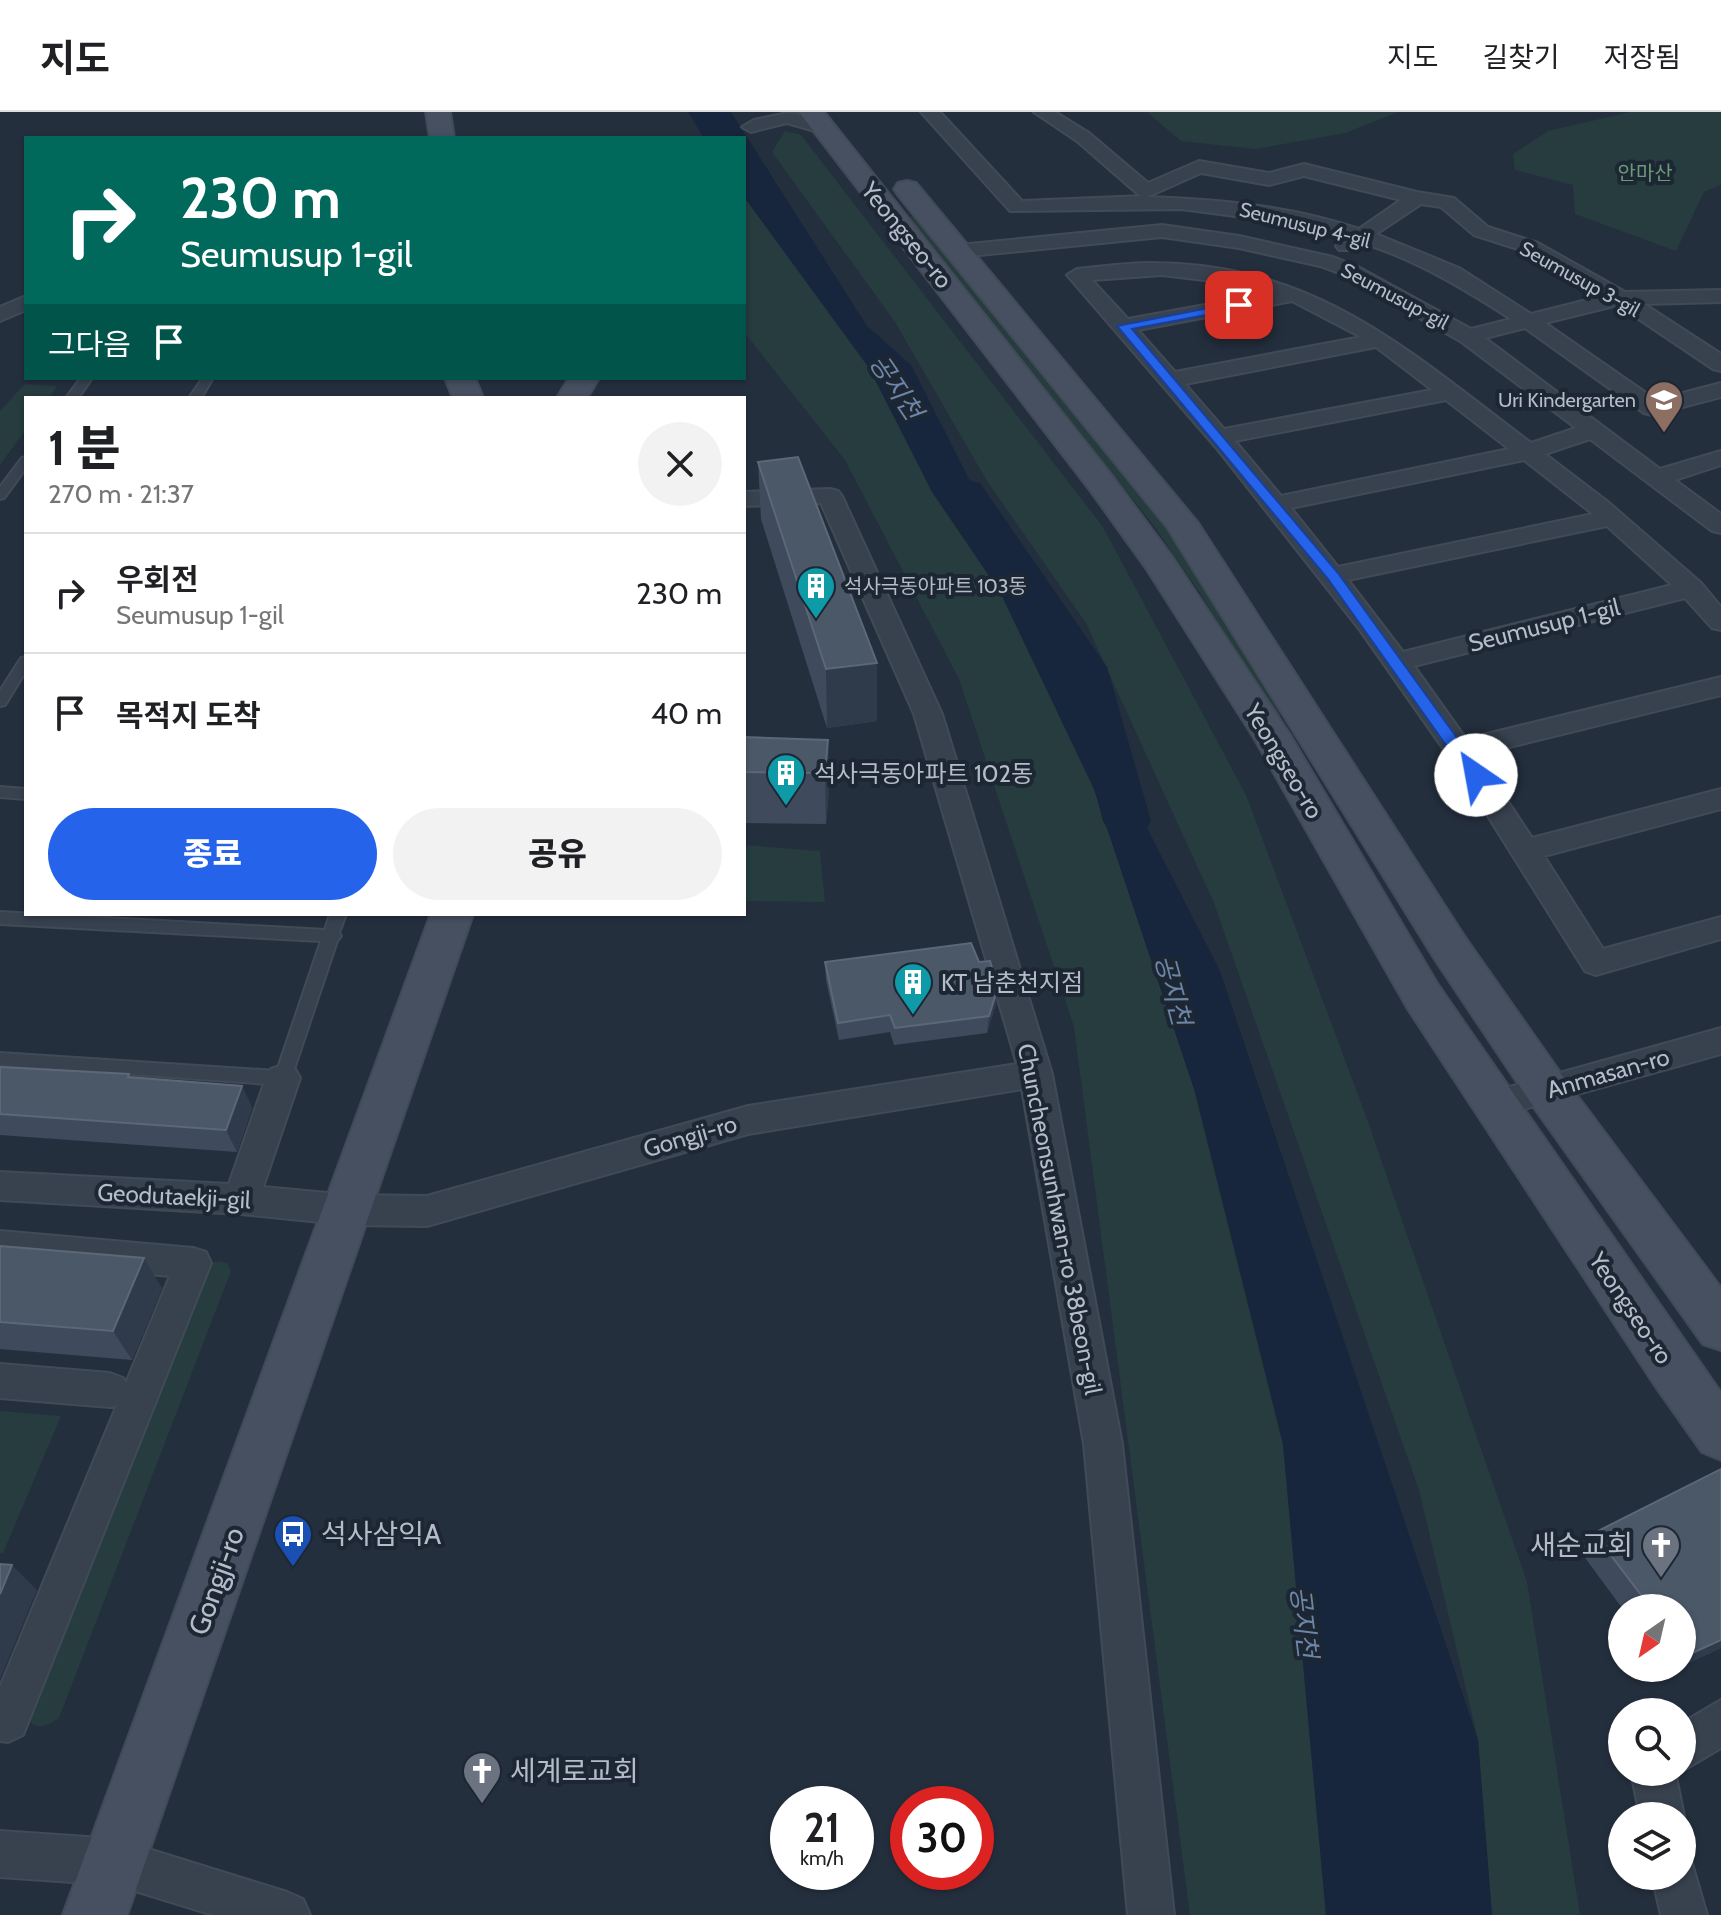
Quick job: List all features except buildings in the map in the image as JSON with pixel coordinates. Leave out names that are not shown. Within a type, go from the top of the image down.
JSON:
[{"type":"street","points":[[438,112],[442,136]]},
{"type":"street","name":"Seumusup 4-gil","points":[[930,112],[1017,207],[1150,196],[1245,207],[1360,235],[1446,269],[1527,320],[1652,408],[1721,390]]},
{"type":"street","points":[[1043,112],[1083,137],[1150,196],[1162,231]]},
{"type":"street","points":[[755,120],[825,117]]},
{"type":"street","name":"Yeongseo-ro","points":[[825,117],[959,251],[1181,523],[1448,944],[1547,1090],[1721,1328]]},
{"type":"street","name":"Yeongseo-ro","points":[[825,117],[1161,565],[1271,735],[1423,997],[1597,1258],[1721,1435]]},
{"type":"street","name":"Seumusup 3-gil","points":[[1150,196],[1199,167],[1269,179],[1304,170],[1417,198],[1447,202],[1481,231],[1531,247],[1621,298],[1721,364]]},
{"type":"street","points":[[1123,326],[1297,295],[1326,261],[1417,198]]},
{"type":"street","name":"Seumusup-gil","points":[[959,251],[1162,231],[1239,242],[1326,261],[1351,271],[1468,336],[1721,526]]},
{"type":"street","points":[[1721,622],[1692,588],[1610,518],[1351,319],[1297,295],[1226,279],[1160,269],[1077,275],[1170,380],[1333,576],[1460,750],[1596,963],[1721,928]]},
{"type":"street","points":[[1468,336],[1621,298],[1721,296]]},
{"type":"street","points":[[0,315],[24,303]]},
{"type":"street","points":[[1170,380],[1381,340]]},
{"type":"street","points":[[1218,437],[1450,393]]},
{"type":"street","points":[[1275,504],[1528,452],[1594,430]]},
{"type":"street","points":[[1656,478],[1721,458]]},
{"type":"street","name":"Chuncheonsunhwan-ro 38beon-gil","points":[[746,499],[830,496],[928,714],[1036,1074],[1103,1444],[1151,1915]]},
{"type":"street","points":[[1333,576],[1610,518]]},
{"type":"street","name":"Seumusup 1-gil","points":[[1396,662],[1692,588]]},
{"type":"street","points":[[1460,750],[1721,686]]},
{"type":"street","points":[[1524,851],[1721,799]]},
{"type":"street","name":"Gongji-ro","points":[[95,1915],[452,916]]},
{"type":"street","points":[[1394,948],[1427,961],[1441,957],[1448,944]]},
{"type":"street","name":"Anmasan-ro","points":[[1495,1104],[1721,1041]]},
{"type":"street","name":"Gongji-ro","points":[[349,1210],[427,1211],[748,1120],[1036,1074]]},
{"type":"street","points":[[241,1199],[283,1078]]},
{"type":"street","name":"Geodutaekji-gil","points":[[0,1186],[241,1199],[349,1210]]},
{"type":"street","points":[[1597,1258],[1603,1241],[1614,1233],[1635,1236],[1664,1250]]},
{"type":"street","points":[[0,1246],[193,1263],[8,1720],[0,1719]]},
{"type":"street","points":[[0,1381],[110,1390]]},
{"type":"street","points":[[1696,1739],[1721,1722]]},
{"type":"street","points":[[0,1854],[116,1862],[287,1915]]},
{"type":"street","points":[[1678,1890],[1684,1915]]},
{"type":"lane","points":[[0,495],[24,463]]},
{"type":"lane","points":[[0,702],[24,664]]},
{"type":"lane","points":[[0,792],[24,794]]},
{"type":"lane","points":[[0,1059],[283,1078],[338,916]]},
{"type":"lane","points":[[0,918],[333,936]]},
{"type":"green space","points":[[1147,112],[1398,112],[1345,133],[1256,149],[1181,141]]},
{"type":"green space","name":"안마산","points":[[1630,112],[1721,112],[1721,185],[1704,192],[1676,251],[1575,214],[1573,185],[1515,170],[1513,154],[1548,131]]},
{"type":"green space","points":[[785,131],[801,135],[1103,527],[1246,795],[1367,1119],[1527,1582],[1580,1915],[1492,1915],[1478,1740],[1419,1490],[1214,903],[1086,623],[987,481],[895,322],[772,152]]},
{"type":"green space","points":[[746,200],[922,427],[1094,789],[1195,1092],[1283,1444],[1326,1915],[1190,1915],[1074,1027],[959,679],[845,460],[746,335]]},
{"type":"green space","points":[[917,217],[1167,525],[1288,715],[1275,715],[1270,710],[1200,593],[1154,526],[911,222],[909,218]]},
{"type":"green space","points":[[25,384],[57,386],[50,396],[24,396],[24,432],[0,465],[0,411]]},
{"type":"green space","points":[[746,845],[820,851],[825,902],[746,901]]},
{"type":"green space","points":[[220,1261],[228,1264],[231,1271],[59,1718],[44,1726],[36,1725],[25,1714],[204,1269]]},
{"type":"green space","points":[[0,1411],[61,1416],[3,1553],[0,1553]]},
{"type":"water","points":[[688,112],[731,112],[867,326],[911,365],[1220,971],[1478,1740],[1492,1915],[1326,1915],[1283,1444],[1195,1092],[1094,789],[1000,592],[932,492],[869,368],[746,200],[746,136],[703,136]]},
{"type":"waterway","name":"공지천","points":[[966,492],[1085,667],[1127,821]]},
{"type":"place","name":"Uri Kindergarten","points":[[1664,434]]},
{"type":"place","name":"석사극동아파트 103동","points":[[816,620]]},
{"type":"place","name":"석사극동아파트 102동","points":[[786,807]]},
{"type":"place","name":"KT 남춘천지점","points":[[913,1016]]},
{"type":"place","name":"석사삼익A","points":[[293,1568]]},
{"type":"place","name":"새순교회","points":[[1661,1579]]},
{"type":"place","name":"세계로교회","points":[[482,1805]]},
{"type":"route","points":[[1239,305],[1123,326],[1333,576],[1476,775]]}]
